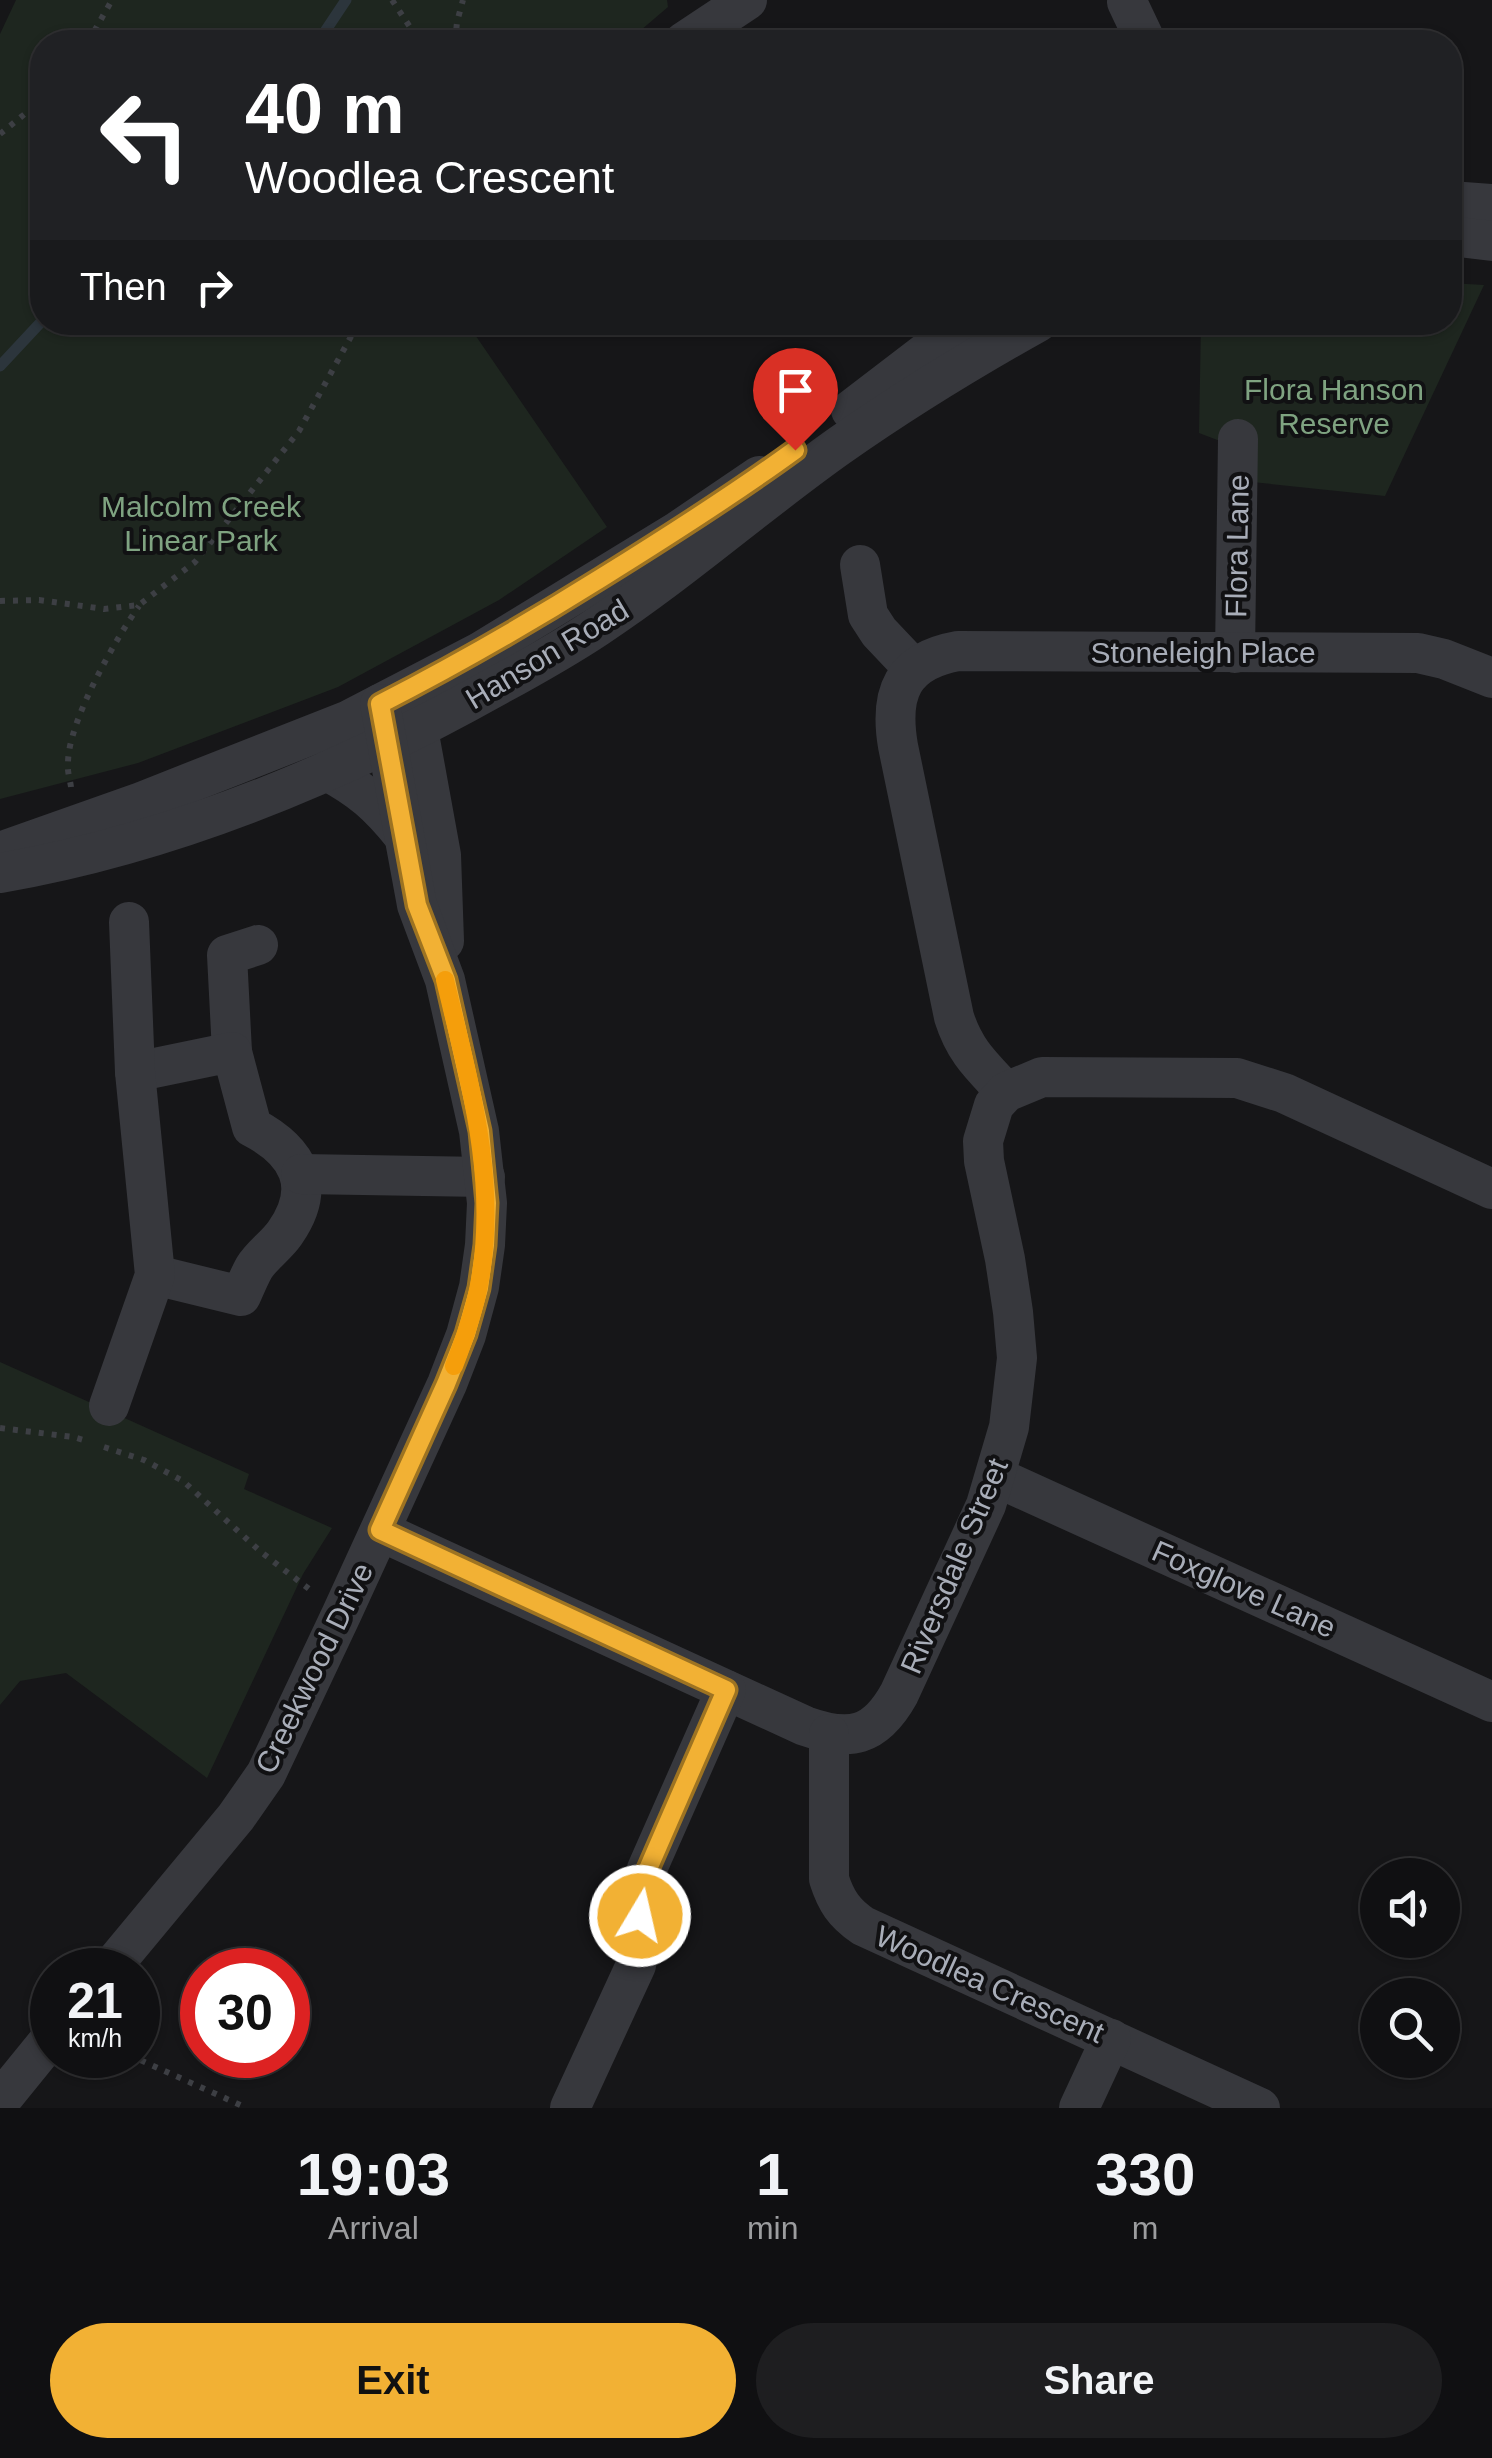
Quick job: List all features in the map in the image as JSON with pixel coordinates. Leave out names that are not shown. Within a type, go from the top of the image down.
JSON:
[{"type":"street","points":[[702,30],[748,0]]},
{"type":"street","points":[[1127,1],[1129,30]]},
{"type":"street","points":[[1127,1],[1140,30]]},
{"type":"street","points":[[1462,202],[1492,204]]},
{"type":"street","points":[[1462,237],[1492,241]]},
{"type":"street","name":"Hanson Road","points":[[0,852],[141,802],[349,720],[480,652],[678,531],[771,468],[949,335]]},
{"type":"street","name":"Hanson Road","points":[[0,873],[155,838],[251,802],[402,736],[498,686],[596,628],[676,572],[839,446],[1016,335]]},
{"type":"street","name":"Flora Lane","points":[[1235,653],[1238,440]]},
{"type":"street","points":[[860,564],[868,615],[914,669],[894,712],[896,735],[954,1017],[970,1053],[1006,1092],[1042,1076],[1237,1078],[1284,1093],[1492,1189]]},
{"type":"street","name":"Stoneleigh Place","points":[[914,669],[922,661],[958,651],[1418,652],[1492,678]]},
{"type":"street","name":"Creekwood Drive","points":[[395,696],[402,736],[442,855],[446,980]]},
{"type":"street","name":"Creekwood Drive","points":[[126,1948],[236,1817],[266,1774],[446,1384],[479,1288],[485,1245],[486,1177],[480,1131],[446,980],[417,905],[403,834],[402,736]]},
{"type":"street","points":[[327,771],[380,806],[403,834]]},
{"type":"street","points":[[109,1406],[155,1275],[135,1072],[129,922]]},
{"type":"street","points":[[155,1275],[241,1296],[256,1266],[286,1232],[302,1199],[301,1174],[278,1144],[252,1126],[232,1052],[227,955],[258,945]]},
{"type":"street","points":[[135,1072],[232,1052]]},
{"type":"street","name":"Riversdale Street","points":[[829,1734],[861,1732],[878,1723],[890,1710],[996,1476],[1009,1427],[1017,1358],[1011,1294],[983,1141],[994,1105],[1006,1092]]},
{"type":"street","points":[[301,1174],[486,1177]]},
{"type":"street","name":"Foxglove Lane","points":[[996,1476],[1492,1702]]},
{"type":"street","points":[[380,1530],[829,1734]]},
{"type":"street","points":[[570,2108],[636,1965],[641,1938],[638,1896],[726,1690]]},
{"type":"street","name":"Woodlea Crescent","points":[[829,1734],[829,1879],[846,1914],[862,1926],[1260,2108]]},
{"type":"street","points":[[1080,2108],[1111,2039]]},
{"type":"street","points":[[0,2101],[30,2065]]},
{"type":"path","points":[[95,30],[112,0]]},
{"type":"path","points":[[392,0],[412,30]]},
{"type":"path","points":[[456,30],[463,0]]},
{"type":"path","points":[[0,134],[30,110]]},
{"type":"path","points":[[82,822],[68,762],[74,732],[118,635],[139,605],[196,562],[299,431],[352,335]]},
{"type":"path","points":[[0,602],[39,600],[104,608],[139,605]]},
{"type":"path","points":[[0,1428],[72,1436],[144,1460],[183,1481],[261,1552],[342,1613]]},
{"type":"path","points":[[160,2069],[247,2108]]},
{"type":"green space","name":"Malcolm Creek Linear Park","points":[[16,0],[667,0],[668,7],[641,30],[30,30],[30,335],[475,335],[607,527],[499,600],[338,687],[138,763],[0,799],[0,34]]},
{"type":"green space","name":"Flora Hanson Reserve","points":[[1462,284],[1484,285],[1462,332]]},
{"type":"green space","name":"Flora Hanson Reserve","points":[[1201,335],[1461,335],[1385,496],[1252,482],[1220,441],[1199,433]]},
{"type":"green space","points":[[0,1362],[249,1474],[244,1489],[332,1528],[303,1574],[207,1778],[66,1673],[20,1681],[0,1705]]},
{"type":"waterway","points":[[326,30],[346,0]]},
{"type":"waterway","points":[[0,366],[30,334]]},
{"type":"slow traffic","points":[[445,980],[480,1131],[487,1203],[479,1288],[454,1366]]},
{"type":"route","points":[[640,1916],[638,1896],[648,1869],[726,1690],[380,1530],[466,1334],[479,1288],[487,1203],[480,1131],[446,980],[417,905],[380,704],[480,652],[678,531],[795,450]]}]
